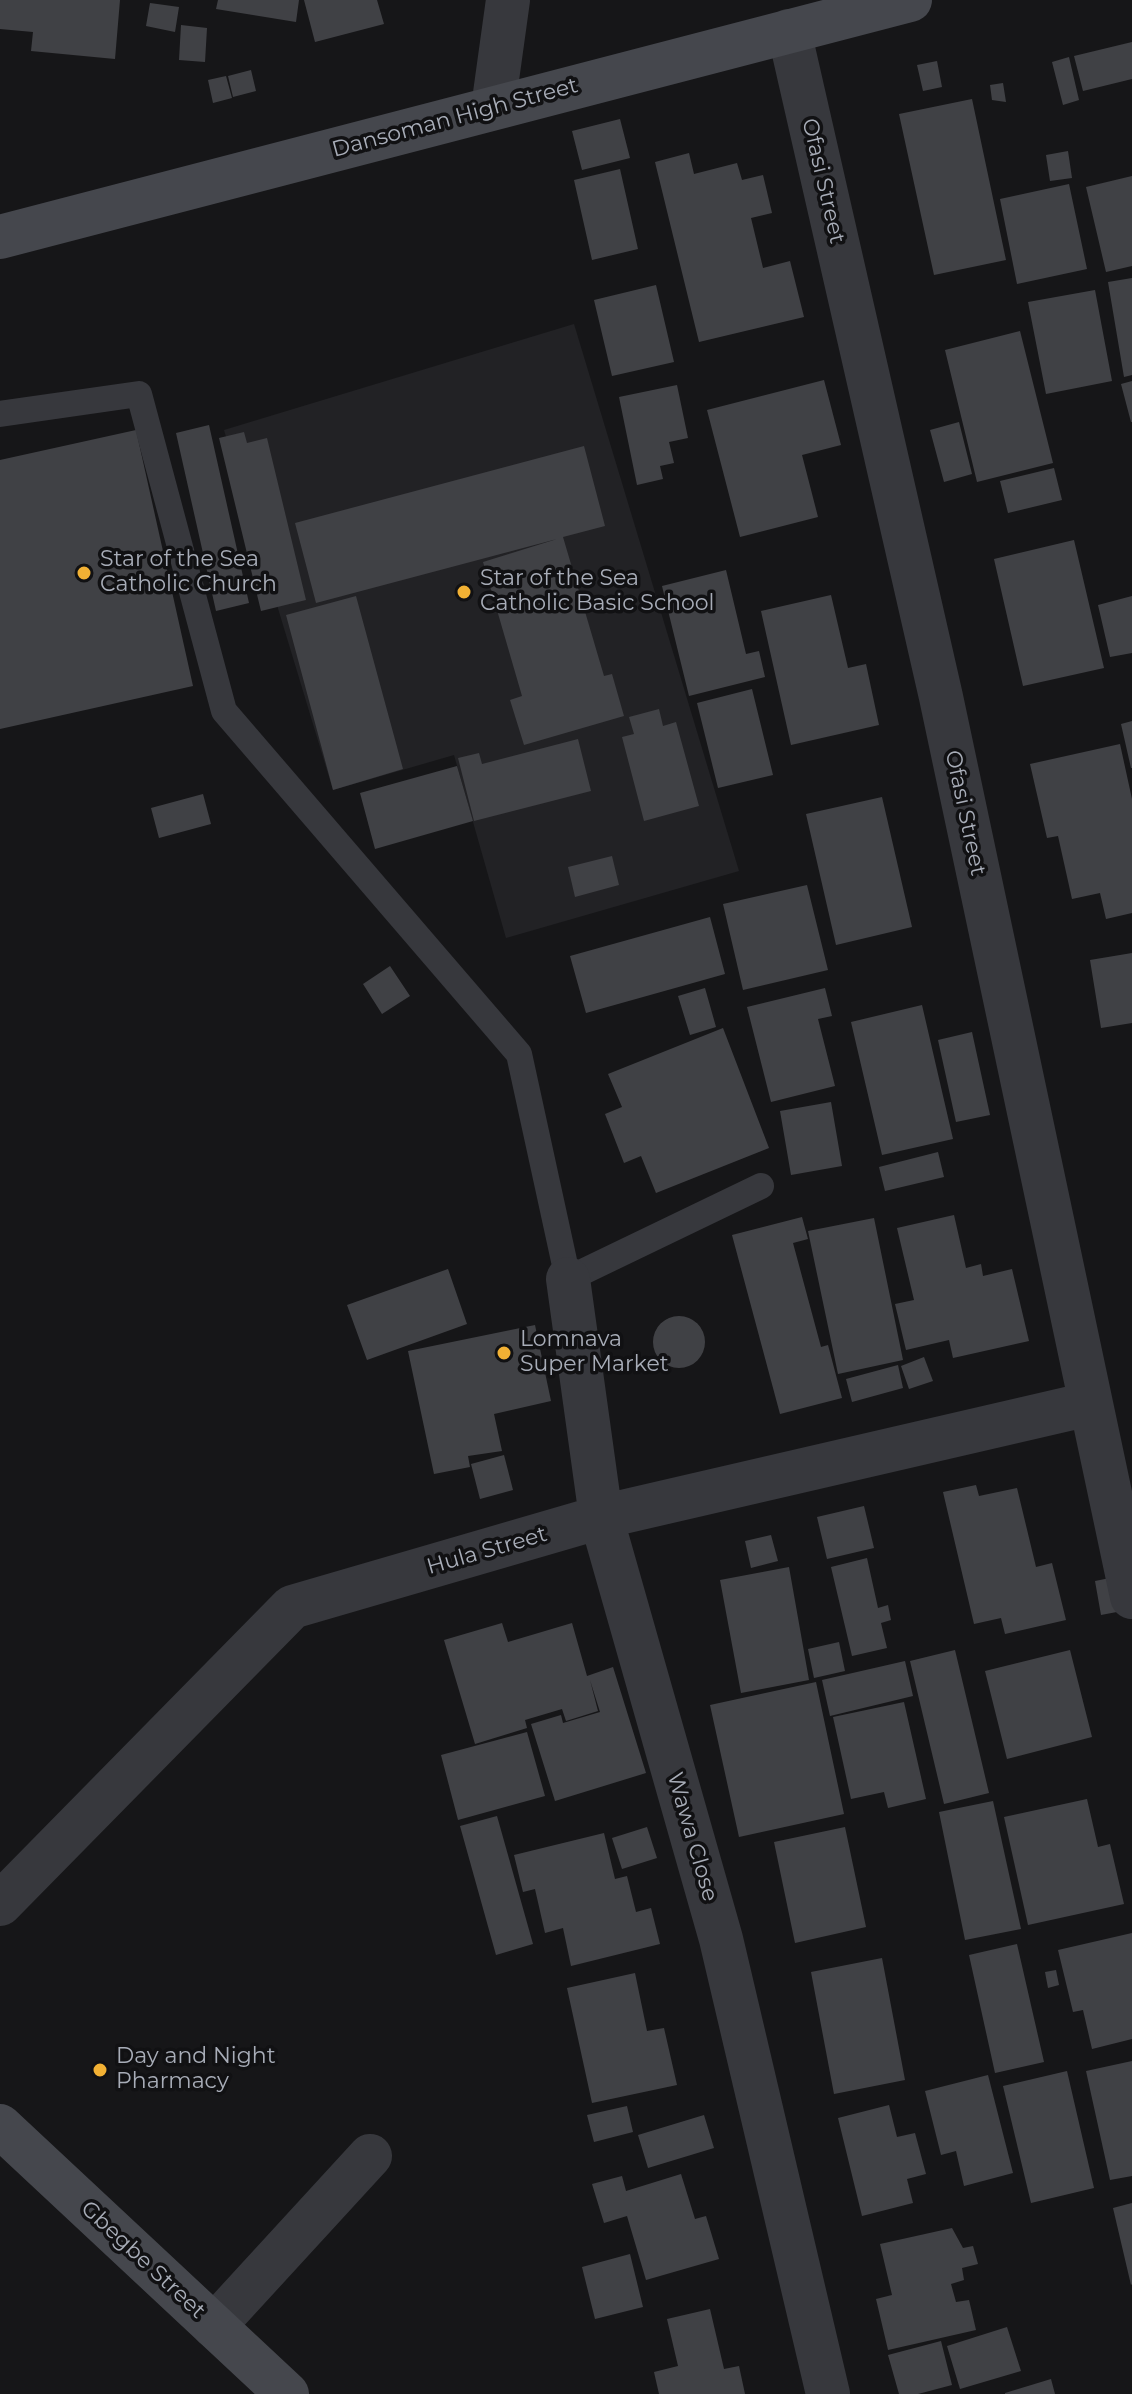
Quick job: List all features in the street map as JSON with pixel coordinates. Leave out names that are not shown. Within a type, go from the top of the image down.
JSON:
[{"type":"street","points":[[493,108],[508,0]]},
{"type":"street","name":"Dansoman High Street","points":[[0,237],[910,0]]},
{"type":"street","name":"Ofasi Street","points":[[789,31],[941,697],[1132,1597]]},
{"type":"street","name":"Wawa Close","points":[[568,1279],[601,1517],[721,1939],[828,2394]]},
{"type":"street","name":"Hula Street","points":[[0,1904],[292,1607],[601,1517],[1089,1404]]},
{"type":"street","name":"Gbegbe Street","points":[[0,2126],[287,2394]]},
{"type":"street","points":[[214,2326],[370,2156]]},
{"type":"lane","points":[[0,414],[139,394],[224,711],[519,1054],[568,1279],[761,1186]]},
{"type":"shaded area","name":"Star of the Sea Catholic Basic School","points":[[574,324],[739,871],[506,938],[454,755],[333,790],[224,430]]},
{"type":"building","points":[[0,0],[120,0],[115,59],[31,51],[33,32],[0,29]]},
{"type":"building","points":[[218,0],[299,0],[296,22],[216,9]]},
{"type":"building","points":[[304,0],[377,0],[384,24],[315,42]]},
{"type":"building","points":[[150,3],[179,7],[175,32],[146,26]]},
{"type":"building","points":[[181,25],[207,28],[205,62],[179,60]]},
{"type":"building","points":[[1132,42],[1132,79],[1083,91],[1074,56]]},
{"type":"building","points":[[1069,57],[1079,100],[1063,105],[1052,62]]},
{"type":"building","points":[[937,61],[942,87],[923,91],[917,65]]},
{"type":"building","points":[[251,70],[256,91],[233,97],[228,76]]},
{"type":"building","points":[[226,76],[232,98],[213,103],[208,80]]},
{"type":"building","points":[[1003,83],[1006,102],[992,100],[990,85]]},
{"type":"building","points":[[972,99],[1006,260],[934,275],[899,114]]},
{"type":"building","points":[[620,119],[630,158],[582,170],[572,131]]},
{"type":"building","points":[[1068,151],[1072,178],[1050,181],[1046,155]]},
{"type":"building","points":[[689,153],[694,174],[737,163],[742,180],[763,175],[772,213],[751,218],[763,268],[790,261],[804,317],[699,342],[655,162]]},
{"type":"building","points":[[620,169],[638,249],[592,260],[574,180]]},
{"type":"building","points":[[1132,176],[1132,266],[1106,272],[1086,187]]},
{"type":"building","points":[[1069,184],[1087,269],[1017,284],[1000,199]]},
{"type":"building","points":[[1132,278],[1132,375],[1124,377],[1108,282]]},
{"type":"building","points":[[656,285],[674,362],[612,376],[594,300]]},
{"type":"building","points":[[1095,290],[1112,381],[1046,394],[1028,302]]},
{"type":"building","points":[[1020,331],[1053,463],[977,482],[945,350]]},
{"type":"building","points":[[824,380],[841,445],[802,455],[818,517],[740,537],[707,410]]},
{"type":"building","points":[[1132,381],[1132,422],[1131,422],[1121,384]]},
{"type":"building","points":[[677,385],[688,438],[669,442],[674,463],[660,466],[663,479],[637,485],[619,397]]},
{"type":"building","points":[[959,422],[972,474],[944,482],[930,430]]},
{"type":"building","points":[[209,425],[249,603],[216,611],[176,433]]},
{"type":"building","name":"Star of the Sea Catholic Church","points":[[136,430],[193,686],[0,729],[0,460]]},
{"type":"building","points":[[244,432],[247,443],[267,438],[306,600],[261,611],[219,438]]},
{"type":"building","points":[[584,446],[605,526],[563,537],[604,676],[612,674],[624,716],[524,745],[510,700],[522,696],[483,562],[557,539],[316,603],[295,523]]},
{"type":"building","points":[[1054,468],[1062,500],[1008,513],[1000,481]]},
{"type":"building","points":[[1074,540],[1104,668],[1023,686],[994,559]]},
{"type":"building","points":[[726,570],[746,654],[759,651],[765,677],[689,696],[662,586]]},
{"type":"building","points":[[831,595],[848,668],[866,664],[879,725],[791,745],[761,611]]},
{"type":"building","points":[[356,596],[403,769],[333,790],[286,615]]},
{"type":"building","points":[[1132,596],[1132,653],[1110,657],[1098,605]]},
{"type":"building","points":[[752,689],[773,775],[718,788],[697,703]]},
{"type":"building","points":[[659,709],[663,726],[676,722],[699,806],[644,821],[622,737],[634,734],[629,717]]},
{"type":"building","points":[[1132,721],[1132,768],[1131,768],[1121,724]]},
{"type":"building","points":[[578,739],[591,791],[474,821],[458,758],[479,753],[482,764]]},
{"type":"building","points":[[1120,744],[1132,799],[1132,913],[1106,919],[1100,893],[1072,899],[1058,836],[1047,838],[1030,764]]},
{"type":"building","points":[[457,766],[473,821],[375,849],[360,793]]},
{"type":"building","points":[[203,794],[211,824],[159,838],[151,808]]},
{"type":"building","points":[[882,797],[912,927],[836,945],[806,814]]},
{"type":"building","points":[[612,856],[619,885],[575,897],[568,867]]},
{"type":"building","points":[[807,885],[828,970],[743,990],[723,904]]},
{"type":"building","points":[[710,917],[725,974],[586,1013],[570,956]]},
{"type":"building","points":[[1132,953],[1132,1023],[1101,1028],[1090,960]]},
{"type":"building","points":[[390,966],[410,996],[382,1014],[363,984]]},
{"type":"building","points":[[705,988],[716,1027],[690,1035],[678,996]]},
{"type":"building","points":[[825,988],[832,1016],[818,1019],[835,1086],[771,1102],[747,1007]]},
{"type":"building","points":[[922,1005],[953,1139],[882,1155],[851,1022]]},
{"type":"building","points":[[723,1028],[769,1148],[656,1193],[641,1156],[624,1163],[605,1114],[622,1107],[608,1074]]},
{"type":"building","points":[[972,1032],[990,1115],[956,1122],[938,1040]]},
{"type":"building","points":[[831,1102],[842,1166],[791,1175],[780,1111]]},
{"type":"building","points":[[938,1152],[944,1177],[885,1191],[879,1167]]},
{"type":"building","points":[[954,1215],[966,1268],[981,1264],[983,1276],[1012,1269],[1029,1341],[953,1358],[949,1340],[906,1350],[895,1304],[914,1300],[897,1228]]},
{"type":"building","points":[[802,1217],[808,1239],[793,1243],[821,1347],[828,1345],[842,1398],[780,1414],[732,1235]]},
{"type":"building","points":[[874,1218],[903,1360],[838,1374],[808,1231]]},
{"type":"building","points":[[448,1269],[467,1324],[367,1360],[347,1305]]},
{"type":"building","points":[[679,1316],[697,1324],[705,1342],[697,1360],[679,1368],[661,1360],[653,1342],[661,1324]]},
{"type":"building","points":[[535,1325],[551,1401],[494,1414],[502,1451],[468,1456],[470,1467],[434,1474],[408,1351]]},
{"type":"building","points":[[924,1357],[933,1381],[909,1389],[901,1366]]},
{"type":"building","points":[[898,1365],[903,1388],[852,1402],[846,1379]]},
{"type":"building","points":[[504,1455],[513,1490],[480,1499],[471,1464]]},
{"type":"building","points":[[976,1485],[979,1496],[1017,1488],[1036,1567],[1052,1563],[1066,1620],[1005,1634],[1001,1618],[974,1624],[943,1492]]},
{"type":"building","points":[[864,1506],[874,1548],[827,1559],[817,1517]]},
{"type":"building","points":[[771,1535],[778,1561],[751,1568],[745,1541]]},
{"type":"building","points":[[867,1558],[878,1608],[888,1605],[891,1620],[881,1623],[887,1648],[852,1656],[831,1567]]},
{"type":"building","points":[[789,1567],[809,1680],[741,1693],[720,1580]]},
{"type":"building","points":[[1115,1577],[1122,1611],[1101,1615],[1095,1581]]},
{"type":"building","points":[[502,1623],[508,1642],[572,1623],[587,1676],[613,1667],[646,1773],[555,1801],[531,1724],[561,1715],[563,1723],[600,1712],[590,1680],[598,1711],[566,1721],[562,1709],[525,1720],[527,1728],[475,1744],[444,1640]]},
{"type":"building","points":[[839,1642],[845,1671],[814,1678],[808,1649]]},
{"type":"building","points":[[955,1650],[989,1793],[944,1804],[910,1661]]},
{"type":"building","points":[[1070,1650],[1092,1737],[1007,1759],[985,1671]]},
{"type":"building","points":[[905,1661],[913,1696],[830,1716],[822,1680]]},
{"type":"building","points":[[816,1682],[844,1814],[739,1837],[710,1705]]},
{"type":"building","points":[[904,1702],[926,1799],[888,1808],[884,1792],[851,1799],[833,1717]]},
{"type":"building","points":[[527,1732],[545,1796],[458,1820],[441,1755]]},
{"type":"building","points":[[1087,1799],[1098,1847],[1110,1844],[1124,1904],[1028,1925],[1004,1817]]},
{"type":"building","points":[[993,1801],[1021,1929],[965,1940],[939,1812]]},
{"type":"building","points":[[497,1816],[533,1944],[496,1955],[460,1826]]},
{"type":"building","points":[[647,1827],[657,1858],[622,1869],[612,1838]]},
{"type":"building","points":[[845,1827],[866,1927],[795,1943],[774,1842]]},
{"type":"building","points":[[604,1833],[615,1879],[627,1876],[636,1912],[651,1908],[660,1944],[571,1966],[563,1928],[545,1933],[535,1889],[523,1892],[514,1855]]},
{"type":"building","points":[[1132,1933],[1132,2039],[1092,2049],[1083,2010],[1073,2012],[1058,1950]]},
{"type":"building","points":[[1017,1944],[1044,2062],[995,2073],[969,1955]]},
{"type":"building","points":[[882,1958],[905,2080],[834,2094],[811,1972]]},
{"type":"building","points":[[1056,1970],[1059,1985],[1048,1988],[1045,1972]]},
{"type":"building","points":[[635,1973],[647,2031],[664,2028],[677,2085],[592,2103],[567,1988]]},
{"type":"building","points":[[1132,2061],[1132,2176],[1110,2180],[1086,2071]]},
{"type":"building","points":[[1067,2071],[1094,2188],[1031,2203],[1003,2086]]},
{"type":"building","points":[[988,2075],[1013,2173],[964,2186],[956,2151],[941,2155],[925,2091]]},
{"type":"building","points":[[889,2105],[897,2137],[915,2133],[926,2174],[907,2179],[913,2203],[862,2216],[838,2118]]},
{"type":"building","points":[[627,2106],[633,2132],[594,2142],[587,2115]]},
{"type":"building","points":[[704,2115],[714,2148],[648,2168],[638,2135]]},
{"type":"building","points":[[681,2174],[695,2219],[706,2216],[719,2259],[646,2280],[627,2216],[604,2223],[592,2184],[622,2176],[626,2191]]},
{"type":"building","points":[[1132,2203],[1132,2284],[1131,2285],[1113,2208]]},
{"type":"building","points":[[952,2228],[963,2248],[973,2246],[978,2264],[962,2268],[964,2280],[951,2284],[956,2302],[969,2300],[976,2330],[888,2350],[876,2299],[892,2295],[880,2244]]},
{"type":"building","points":[[630,2254],[643,2307],[595,2319],[582,2267]]},
{"type":"building","points":[[710,2309],[724,2369],[739,2366],[745,2394],[659,2394],[654,2372],[678,2366],[667,2319]]},
{"type":"building","points":[[1007,2327],[1021,2371],[960,2389],[947,2346]]},
{"type":"building","points":[[941,2341],[952,2385],[918,2394],[899,2394],[888,2355]]},
{"type":"building","points":[[1051,2379],[1055,2394],[1005,2394],[1005,2393]]},
{"type":"place","name":"Star of the Sea Catholic Church","points":[[84,573]]},
{"type":"place","name":"Star of the Sea Catholic Basic School","points":[[464,592]]},
{"type":"place","name":"Lomnava Super Market","points":[[504,1353]]},
{"type":"place","name":"Day and Night Pharmacy","points":[[100,2070]]}]
